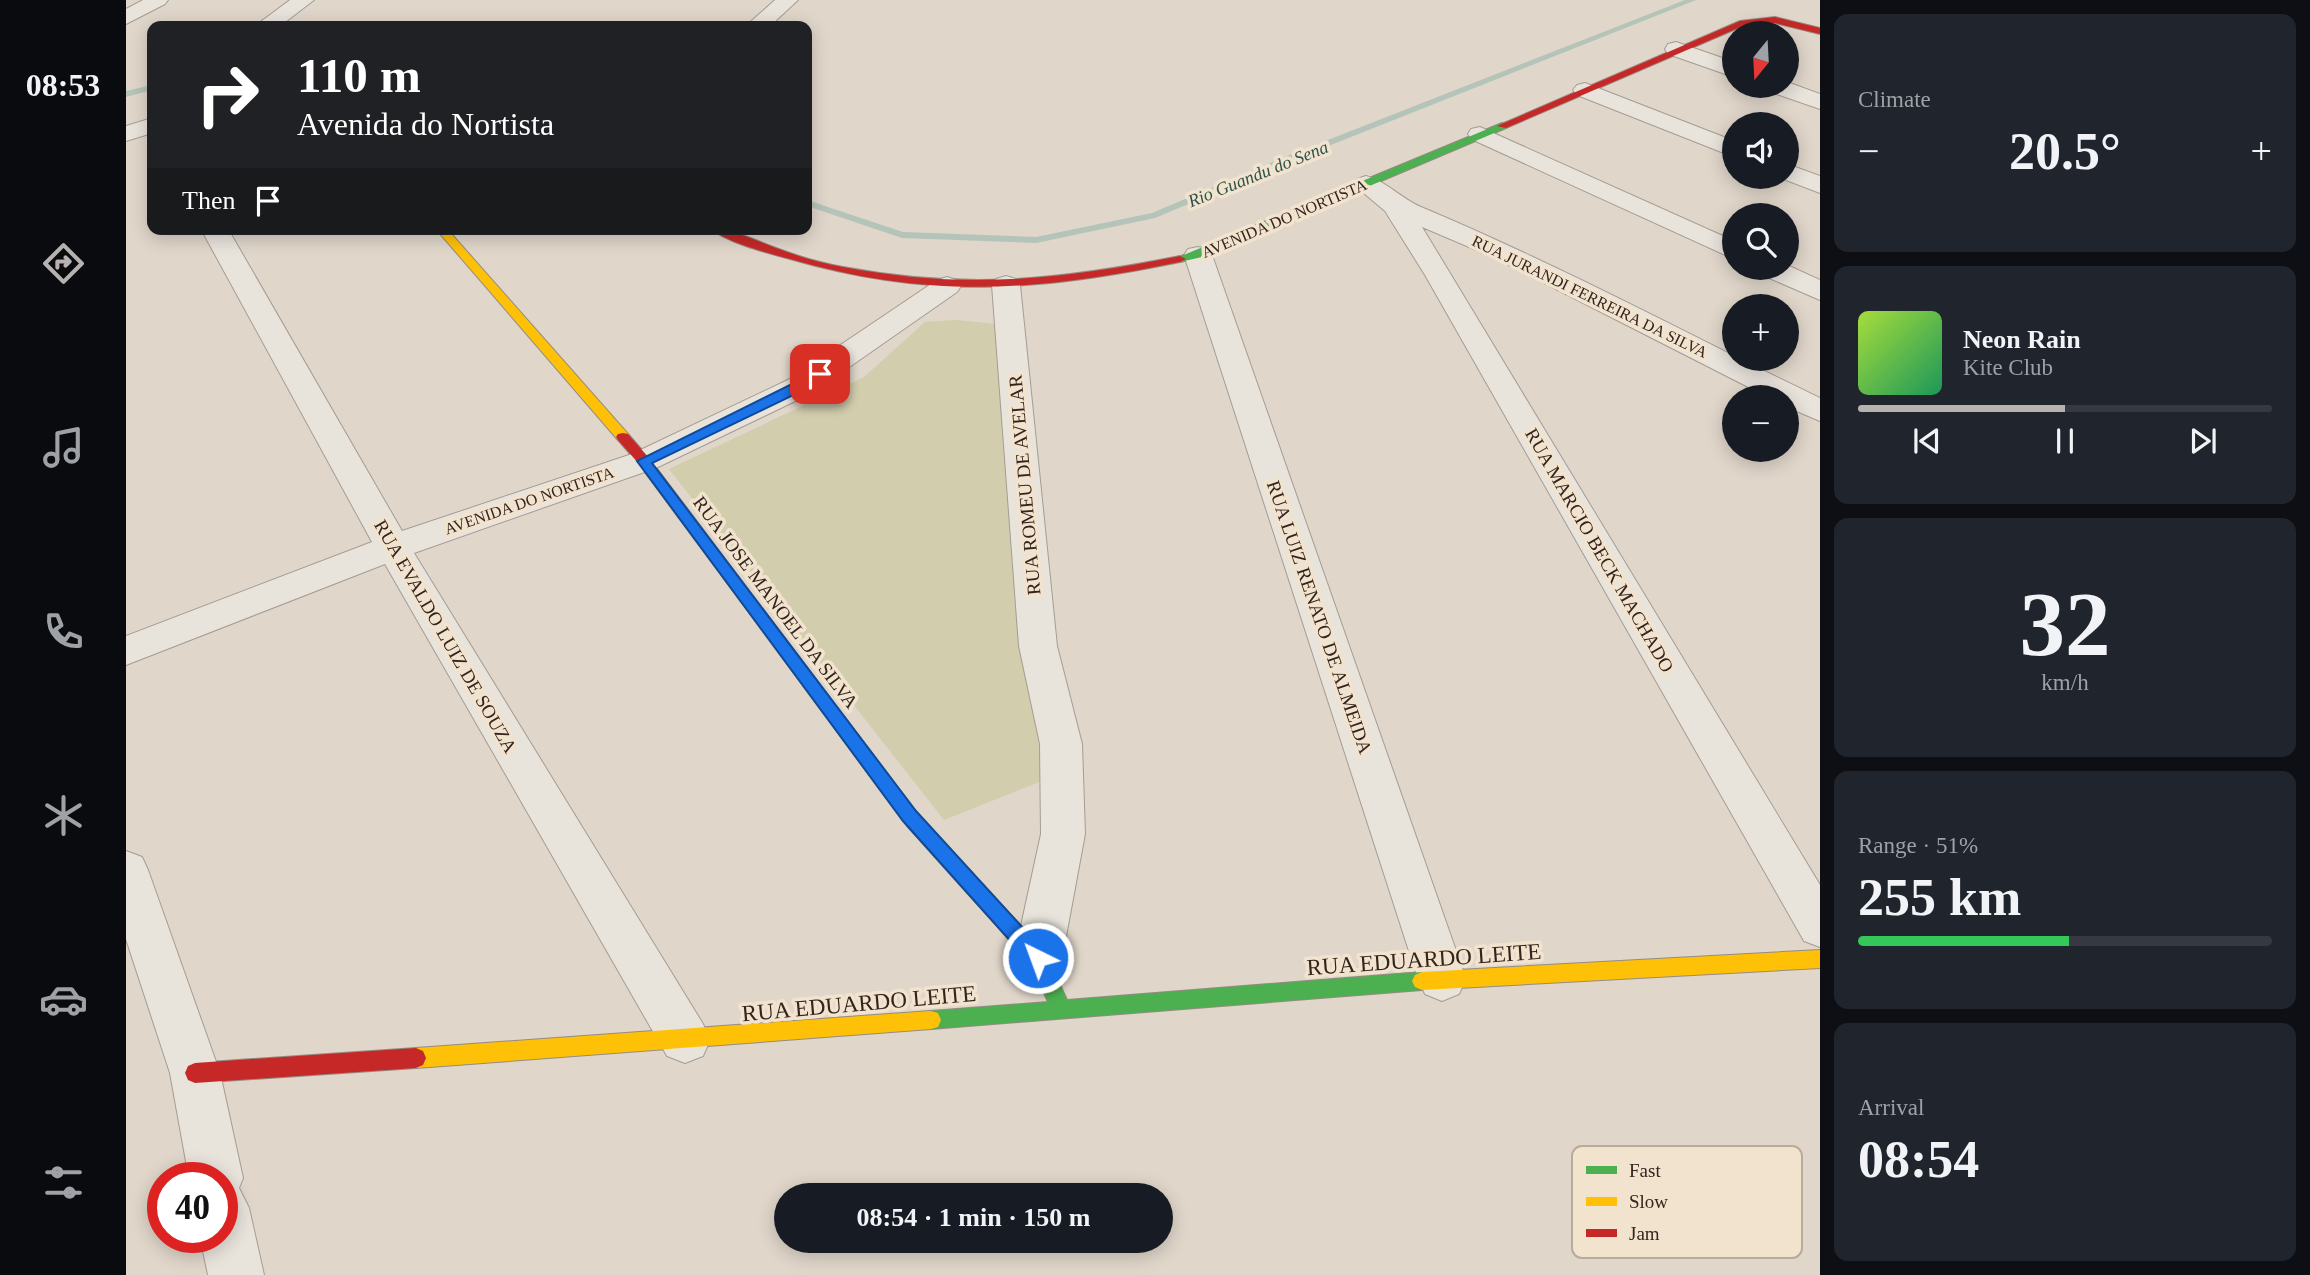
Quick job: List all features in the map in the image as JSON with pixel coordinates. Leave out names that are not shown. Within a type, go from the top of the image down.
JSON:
[{"type":"street","points":[[126,18],[158,0]]},
{"type":"street","points":[[273,21],[304,0]]},
{"type":"street","points":[[763,21],[788,0]]},
{"type":"street","name":"AVENIDA DO NORTISTA","points":[[126,651],[393,547],[644,461],[801,386],[947,286],[1006,285],[1126,271],[1198,255],[1676,49],[1743,23],[1762,20],[1788,22],[1820,31]]},
{"type":"street","points":[[1676,49],[1722,66]]},
{"type":"street","points":[[1585,90],[1722,145]]},
{"type":"street","points":[[1799,94],[1820,102]]},
{"type":"street","points":[[126,134],[147,127]]},
{"type":"street","points":[[1480,134],[1722,245]]},
{"type":"street","points":[[1799,177],[1820,185]]},
{"type":"street","name":"RUA MARCIO BECK MACHADO","points":[[1366,184],[1395,206],[1446,287],[1820,927]]},
{"type":"street","name":"RUA JURANDI FERREIRA DA SILVA","points":[[1395,206],[1488,244],[1820,411]]},
{"type":"street","name":"RUA EVALDO LUIZ DE SOUZA","points":[[217,235],[393,547],[685,1040]]},
{"type":"street","name":"RUA JOSE MANOEL DA SILVA","points":[[446,235],[644,461],[909,816],[1038,958],[1062,1010]]},
{"type":"street","points":[[729,235],[767,252],[858,274],[947,286]]},
{"type":"street","name":"RUA LUIZ RENATO DE ALMEIDA","points":[[1198,255],[1442,979]]},
{"type":"street","points":[[1796,280],[1820,291]]},
{"type":"street","name":"RUA ROMEU DE AVELAR","points":[[1006,285],[1038,646],[1049,683],[1061,744],[1063,834],[1038,958]]},
{"type":"street","points":[[126,870],[195,1073],[213,1162]]},
{"type":"street","name":"RUA EDUARDO LEITE","points":[[195,1073],[685,1040],[1442,979],[1820,959]]},
{"type":"street","points":[[231,1253],[236,1275]]},
{"type":"shaded area","points":[[956,320],[997,324],[1042,781],[944,820],[669,469],[864,377],[925,322]]},
{"type":"waterway","name":"Rio Guandu do Sena","points":[[812,205],[902,235],[1036,240],[1155,215],[1285,160],[1692,0]]},
{"type":"waterway","name":"Rio Guandu do Sena","points":[[126,94],[147,89]]},
{"type":"traffic: fast","points":[[1180,259],[1198,255],[1502,126]]},
{"type":"traffic: fast","points":[[914,822],[1038,958],[1062,1010]]},
{"type":"traffic: fast","points":[[931,1020],[1422,981]]},
{"type":"traffic: slow","points":[[446,235],[623,437]]},
{"type":"traffic: slow","points":[[1422,981],[1820,959]]},
{"type":"traffic: slow","points":[[416,1058],[931,1020]]},
{"type":"traffic: jam","points":[[1502,126],[1743,23],[1775,20],[1820,31]]},
{"type":"traffic: jam","points":[[732,235],[834,269],[890,279],[945,284],[1001,285],[1058,280],[1180,259]]},
{"type":"traffic: jam","points":[[623,437],[644,461],[914,822]]},
{"type":"traffic: jam","points":[[195,1073],[416,1058]]},
{"type":"route","points":[[820,374],[801,386],[644,461],[909,816],[1038,958]]}]
